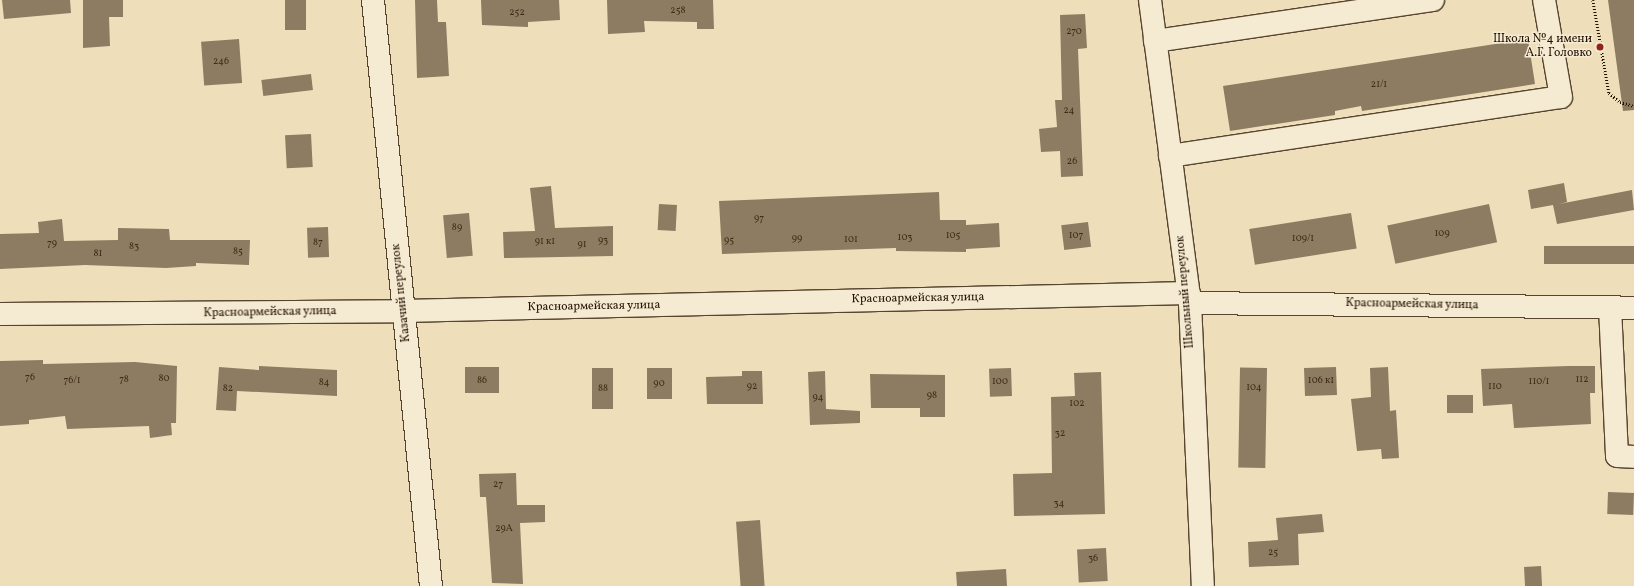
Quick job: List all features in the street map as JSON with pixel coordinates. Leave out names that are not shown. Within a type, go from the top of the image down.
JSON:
[{"type":"street","name":"Казачий переулок","points":[[373,0],[431,586]]},
{"type":"street","name":"Школьный переулок","points":[[1150,0],[1189,298],[1203,586]]},
{"type":"street","points":[[1155,40],[1433,0]]},
{"type":"street","points":[[1170,156],[1561,97],[1544,0]]},
{"type":"street","name":"Красноармейская улица","points":[[0,314],[403,311],[1189,298],[1634,308]]},
{"type":"street","points":[[1610,308],[1617,456],[1634,457]]},
{"type":"path","points":[[1593,0],[1609,93],[1620,102],[1634,106]]},
{"type":"building","points":[[2,0],[70,0],[71,13],[4,19]]},
{"type":"building","points":[[83,0],[123,0],[123,17],[109,17],[110,46],[83,48]]},
{"type":"building","points":[[285,0],[306,0],[306,30],[285,30]]},
{"type":"building","points":[[415,0],[437,0],[438,22],[446,22],[449,76],[417,78]]},
{"type":"building","points":[[481,0],[559,0],[560,20],[528,22],[528,27],[482,25]]},
{"type":"building","points":[[607,0],[713,0],[714,29],[697,29],[697,22],[644,21],[645,32],[608,34]]},
{"type":"building","points":[[1608,0],[1634,0],[1634,110],[1623,111]]},
{"type":"building","points":[[1085,14],[1087,48],[1078,49],[1083,176],[1061,177],[1060,151],[1041,152],[1039,129],[1057,127],[1055,100],[1062,100],[1060,15]]},
{"type":"building","points":[[239,39],[242,83],[204,86],[201,42]]},
{"type":"building","points":[[1528,39],[1535,84],[1362,111],[1361,106],[1335,111],[1335,115],[1230,131],[1223,86]]},
{"type":"building","points":[[311,74],[313,90],[263,96],[261,80]]},
{"type":"building","points":[[311,134],[313,167],[287,168],[285,135]]},
{"type":"building","points":[[1564,183],[1567,202],[1559,204],[1632,190],[1634,210],[1557,224],[1553,205],[1531,209],[1528,190]]},
{"type":"building","points":[[551,186],[555,228],[613,226],[613,256],[504,258],[503,232],[535,231],[530,188]]},
{"type":"building","points":[[939,192],[940,220],[966,220],[966,225],[999,223],[1000,247],[966,249],[966,252],[896,251],[896,248],[722,254],[719,201]]},
{"type":"building","points":[[659,204],[677,205],[676,231],[658,230]]},
{"type":"building","points":[[1489,204],[1497,242],[1395,264],[1387,226]]},
{"type":"building","points":[[469,213],[473,256],[447,258],[443,215]]},
{"type":"building","points":[[1351,213],[1357,249],[1255,265],[1249,229]]},
{"type":"building","points":[[62,219],[64,241],[118,240],[118,228],[169,229],[170,240],[250,240],[249,265],[196,263],[196,266],[166,268],[85,265],[0,269],[0,234],[39,233],[38,222]]},
{"type":"building","points":[[1088,222],[1091,247],[1064,250],[1061,225]]},
{"type":"building","points":[[328,227],[329,257],[308,258],[307,228]]},
{"type":"building","points":[[1544,246],[1634,246],[1634,264],[1544,264]]},
{"type":"building","points":[[43,360],[43,364],[135,362],[177,366],[176,423],[171,423],[172,435],[150,438],[149,426],[67,429],[65,416],[29,420],[29,424],[0,426],[0,361]]},
{"type":"building","points":[[259,366],[337,370],[337,396],[237,391],[236,411],[216,410],[219,367],[259,370]]},
{"type":"building","points":[[1595,366],[1595,393],[1590,393],[1591,424],[1514,428],[1512,404],[1483,406],[1481,369]]},
{"type":"building","points":[[465,367],[499,367],[499,393],[465,393]]},
{"type":"building","points":[[1336,367],[1337,395],[1305,396],[1304,368]]},
{"type":"building","points":[[1388,367],[1390,411],[1396,410],[1399,458],[1382,459],[1381,449],[1357,451],[1351,399],[1371,397],[1370,368]]},
{"type":"building","points":[[592,368],[613,368],[613,409],[592,409]]},
{"type":"building","points":[[647,368],[672,368],[672,399],[647,399]]},
{"type":"building","points":[[1011,368],[1012,396],[990,397],[989,369]]},
{"type":"building","points":[[1240,368],[1267,368],[1265,468],[1238,468]]},
{"type":"building","points":[[742,371],[762,371],[763,404],[707,404],[706,377],[742,376]]},
{"type":"building","points":[[825,371],[826,409],[860,411],[860,423],[810,425],[808,372]]},
{"type":"building","points":[[1101,372],[1105,514],[1014,516],[1013,474],[1052,473],[1051,397],[1075,396],[1074,373]]},
{"type":"building","points":[[870,374],[945,375],[945,417],[920,417],[920,408],[871,408]]},
{"type":"building","points":[[1447,395],[1473,395],[1473,413],[1447,413]]},
{"type":"building","points":[[516,473],[517,505],[545,505],[545,522],[520,523],[523,584],[492,583],[486,497],[480,497],[479,474]]},
{"type":"building","points":[[1608,492],[1634,493],[1633,515],[1607,514]]},
{"type":"building","points":[[1322,514],[1324,532],[1298,534],[1299,565],[1249,567],[1248,542],[1278,540],[1276,518]]},
{"type":"building","points":[[760,520],[765,586],[741,586],[736,522]]},
{"type":"building","points":[[1106,548],[1108,581],[1079,582],[1077,550]]},
{"type":"building","points":[[1541,566],[1542,586],[1525,586],[1524,567]]},
{"type":"building","points":[[1006,569],[1007,586],[957,586],[956,572]]},
{"type":"place","name":"Школа №4 имени А.Г. Головко","points":[[1600,47]]}]
